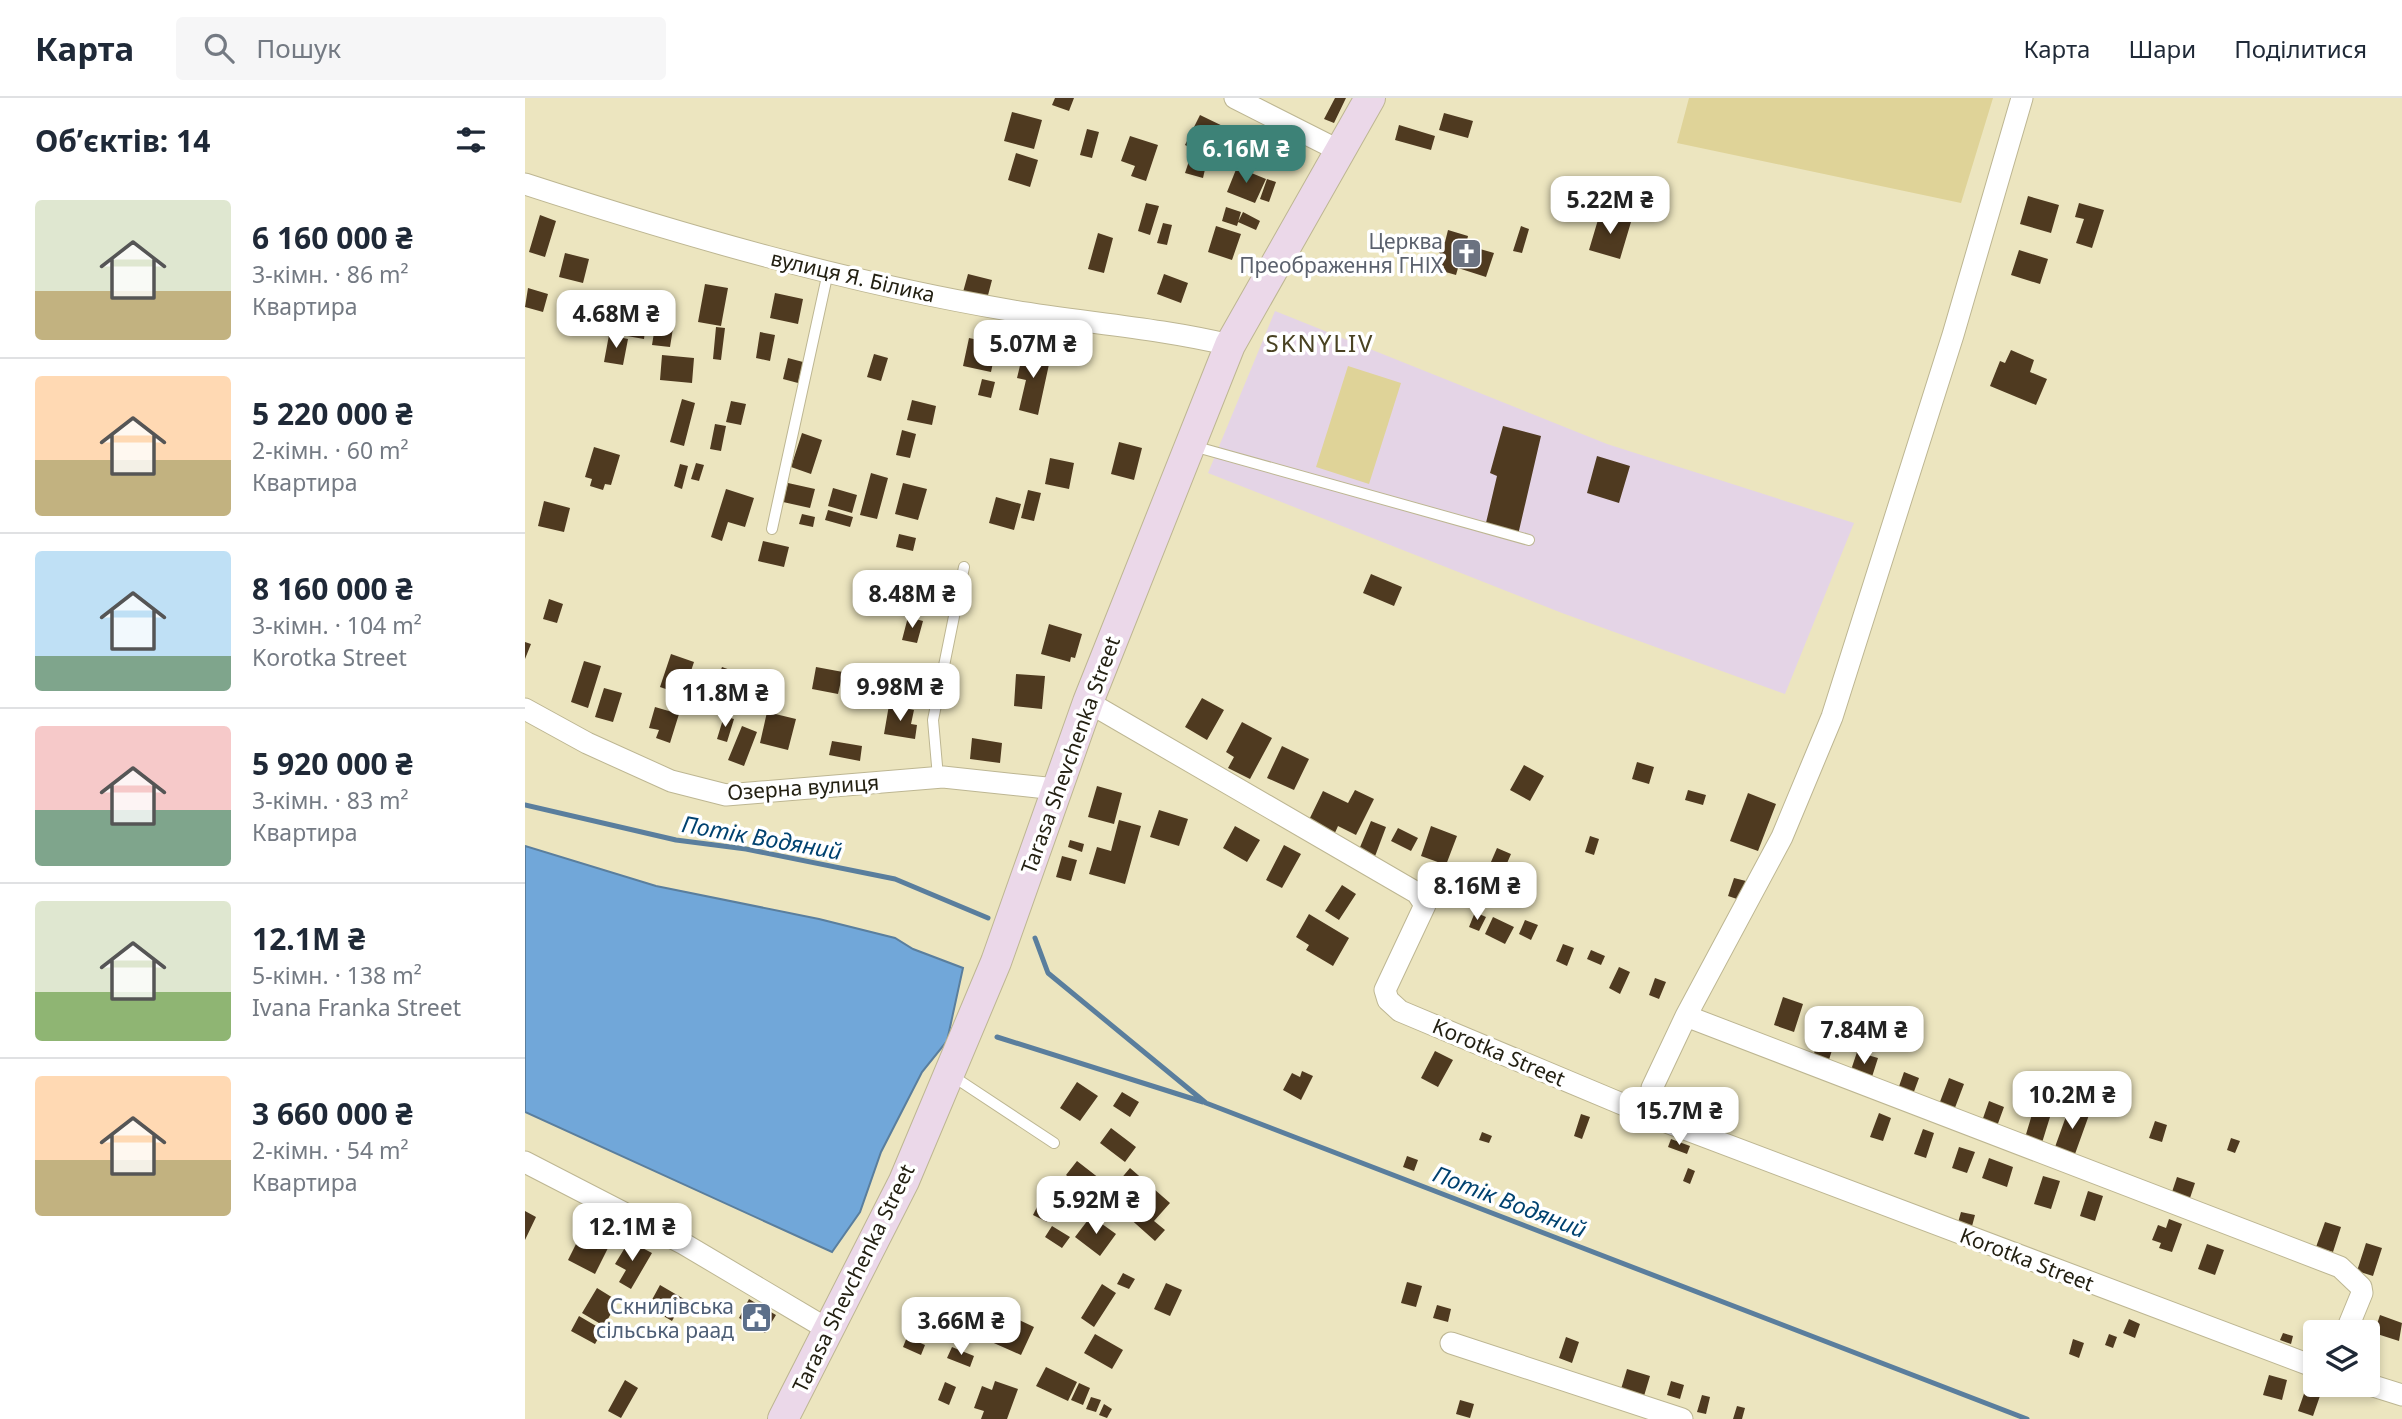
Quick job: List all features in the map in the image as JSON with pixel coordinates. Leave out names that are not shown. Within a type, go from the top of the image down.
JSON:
[{"type":"street","points":[[1235,98],[1340,151]]},
{"type":"street","name":"Tarasa Shevchenka Street","points":[[783,1419],[904,1181],[996,962],[1088,702],[1230,345],[1370,98]]},
{"type":"street","points":[[1654,1117],[1652,1088],[1686,1016],[1782,837],[1832,717],[1953,335],[2022,98]]},
{"type":"street","name":"вулиця Я. Білика","points":[[525,184],[621,215],[856,280],[1015,311],[1194,336],[1230,345]]},
{"type":"street","name":"Korotka Street","points":[[1088,702],[1417,892],[1425,905],[1385,990],[1388,1000],[1400,1011],[1654,1117],[2303,1362]]},
{"type":"street","name":"Озерна вулиця","points":[[525,709],[587,743],[671,780],[726,795],[937,777],[1056,789]]},
{"type":"street","points":[[1686,1016],[2340,1267],[2361,1287],[2362,1293],[2351,1320]]},
{"type":"street","points":[[525,1161],[684,1244],[829,1330]]},
{"type":"street","points":[[1451,1343],[1682,1419]]},
{"type":"street","points":[[2380,1388],[2402,1395]]},
{"type":"lane","points":[[772,529],[828,272]]},
{"type":"lane","points":[[1190,445],[1529,540]]},
{"type":"lane","points":[[937,777],[933,720],[964,568]]},
{"type":"lane","points":[[949,1074],[1054,1143]]},
{"type":"shaded area","points":[[1689,98],[1993,98],[1961,203],[1677,143]]},
{"type":"shaded area","points":[[1275,311],[1607,444],[1854,523],[1785,694],[1562,613],[1208,473]]},
{"type":"shaded area","points":[[1348,366],[1401,383],[1369,484],[1316,467]]},
{"type":"water","points":[[525,846],[656,886],[819,919],[895,938],[913,949],[963,968],[947,1041],[922,1072],[881,1152],[860,1212],[832,1252],[525,1112]]},
{"type":"building","points":[[1055,98],[1074,98],[1069,111],[1052,105]]},
{"type":"building","points":[[1335,98],[1346,98],[1334,123],[1324,119]]},
{"type":"building","points":[[1012,112],[1042,120],[1034,149],[1004,141]]},
{"type":"building","points":[[1444,113],[1473,121],[1468,138],[1439,130]]},
{"type":"building","points":[[1200,115],[1233,131],[1218,161],[1185,145]]},
{"type":"building","points":[[1399,125],[1435,136],[1431,150],[1395,140]]},
{"type":"building","points":[[1087,129],[1099,132],[1092,158],[1080,155]]},
{"type":"building","points":[[1130,136],[1158,145],[1146,181],[1131,176],[1135,166],[1121,161]]},
{"type":"building","points":[[1016,153],[1038,160],[1030,187],[1008,180]]},
{"type":"building","points":[[1189,161],[1206,165],[1203,178],[1185,173]]},
{"type":"building","points":[[1237,167],[1266,179],[1255,203],[1227,192]]},
{"type":"building","points":[[1267,179],[1276,182],[1269,202],[1260,199]]},
{"type":"building","points":[[2028,196],[2059,205],[2051,233],[2020,224]]},
{"type":"building","points":[[1146,203],[1159,206],[1150,235],[1138,231]]},
{"type":"building","points":[[2079,203],[2104,210],[2092,248],[2076,243],[2084,219],[2075,217]]},
{"type":"building","points":[[1226,207],[1241,212],[1237,226],[1222,221]]},
{"type":"building","points":[[1243,212],[1260,221],[1256,230],[1238,222]]},
{"type":"building","points":[[1600,213],[1631,222],[1620,259],[1589,250]]},
{"type":"building","points":[[540,215],[556,221],[545,257],[529,252]]},
{"type":"building","points":[[1163,223],[1172,225],[1167,245],[1157,243]]},
{"type":"building","points":[[1216,226],[1241,234],[1232,260],[1208,252]]},
{"type":"building","points":[[1521,226],[1529,229],[1522,253],[1513,251]]},
{"type":"building","name":"Церква Преображення ГНІХ","points":[[1448,230],[1468,236],[1466,245],[1494,253],[1486,277],[1458,268],[1456,275],[1442,271],[1444,266],[1438,264],[1441,255],[1436,248],[1438,243],[1445,242]]},
{"type":"building","points":[[1098,233],[1113,238],[1104,273],[1088,269]]},
{"type":"building","points":[[2019,250],[2048,259],[2040,284],[2011,275]]},
{"type":"building","points":[[565,253],[589,259],[583,283],[559,277]]},
{"type":"building","points":[[968,274],[992,280],[987,299],[963,292]]},
{"type":"building","points":[[1164,274],[1188,283],[1181,303],[1157,294]]},
{"type":"building","points":[[705,284],[728,288],[721,326],[698,322]]},
{"type":"building","points":[[528,288],[548,294],[543,312],[525,307]]},
{"type":"building","points":[[775,293],[803,299],[798,324],[770,318]]},
{"type":"building","points":[[621,303],[648,307],[644,339],[627,336],[628,327],[618,325]]},
{"type":"building","points":[[656,320],[674,322],[670,347],[652,345]]},
{"type":"building","points":[[716,327],[725,328],[721,360],[713,359]]},
{"type":"building","points":[[760,332],[775,335],[770,361],[756,358]]},
{"type":"building","points":[[609,335],[628,339],[623,365],[604,362]]},
{"type":"building","points":[[969,338],[997,344],[991,372],[963,366]]},
{"type":"building","points":[[1024,349],[1051,355],[1038,415],[1019,410],[1026,380],[1017,378]]},
{"type":"building","points":[[2011,350],[2034,360],[2030,372],[2047,379],[2036,405],[1990,386],[2000,361],[2005,363]]},
{"type":"building","points":[[874,354],[888,358],[881,381],[867,377]]},
{"type":"building","points":[[662,355],[694,358],[692,383],[660,380]]},
{"type":"building","points":[[788,358],[803,362],[798,383],[783,379]]},
{"type":"building","points":[[982,379],[995,382],[991,398],[978,395]]},
{"type":"building","points":[[682,399],[695,403],[684,446],[670,442]]},
{"type":"building","points":[[912,400],[936,406],[932,425],[907,420]]},
{"type":"building","points":[[731,401],[746,404],[741,425],[726,422]]},
{"type":"building","points":[[715,424],[726,426],[721,451],[710,449]]},
{"type":"building","points":[[1503,426],[1541,436],[1518,535],[1485,527],[1497,476],[1490,473]]},
{"type":"building","points":[[902,430],[916,434],[910,458],[896,455]]},
{"type":"building","points":[[802,433],[822,440],[811,474],[791,467]]},
{"type":"building","points":[[1119,442],[1142,448],[1134,480],[1111,474]]},
{"type":"building","points":[[594,447],[620,455],[611,485],[605,484],[603,490],[590,486],[592,479],[585,477]]},
{"type":"building","points":[[1597,456],[1630,466],[1619,503],[1587,493]]},
{"type":"building","points":[[1050,458],[1074,463],[1069,489],[1045,484]]},
{"type":"building","points":[[696,463],[704,465],[699,481],[691,479]]},
{"type":"building","points":[[680,464],[688,466],[682,489],[674,486]]},
{"type":"building","points":[[871,473],[888,478],[877,519],[860,515]]},
{"type":"building","points":[[788,483],[815,489],[810,508],[783,502]]},
{"type":"building","points":[[903,483],[927,489],[918,520],[895,514]]},
{"type":"building","points":[[833,488],[857,495],[852,513],[828,506]]},
{"type":"building","points":[[726,489],[754,498],[745,527],[728,522],[722,541],[711,537]]},
{"type":"building","points":[[1028,490],[1041,493],[1034,521],[1021,518]]},
{"type":"building","points":[[996,497],[1021,504],[1014,530],[989,523]]},
{"type":"building","points":[[544,501],[570,508],[564,532],[538,526]]},
{"type":"building","points":[[828,510],[853,517],[850,527],[825,520]]},
{"type":"building","points":[[802,514],[815,517],[813,527],[799,524]]},
{"type":"building","points":[[899,534],[916,538],[913,551],[896,547]]},
{"type":"building","points":[[763,541],[789,547],[784,567],[758,561]]},
{"type":"building","points":[[921,572],[943,578],[936,605],[914,600]]},
{"type":"building","points":[[1371,574],[1402,587],[1394,606],[1363,593]]},
{"type":"building","points":[[549,599],[563,604],[557,623],[543,619]]},
{"type":"building","points":[[908,617],[923,621],[917,643],[902,640]]},
{"type":"building","points":[[1049,624],[1082,634],[1075,658],[1071,657],[1070,662],[1041,654]]},
{"type":"building","points":[[525,642],[531,644],[525,659]]},
{"type":"building","points":[[671,654],[694,662],[683,695],[660,687]]},
{"type":"building","points":[[584,661],[601,666],[588,708],[571,702]]},
{"type":"building","points":[[722,667],[755,679],[745,707],[725,699],[727,694],[714,689]]},
{"type":"building","points":[[816,667],[843,672],[838,694],[812,689]]},
{"type":"building","points":[[1016,674],[1045,676],[1042,709],[1014,706]]},
{"type":"building","points":[[604,688],[622,693],[613,722],[595,717]]},
{"type":"building","points":[[1202,698],[1224,710],[1207,740],[1185,727]]},
{"type":"building","points":[[889,705],[914,710],[911,724],[917,725],[915,739],[884,734]]},
{"type":"building","points":[[655,707],[679,714],[670,743],[656,738],[659,730],[649,728]]},
{"type":"building","points":[[767,712],[796,719],[788,750],[760,743]]},
{"type":"building","points":[[724,716],[734,719],[727,742],[717,739]]},
{"type":"building","points":[[1242,722],[1272,738],[1250,779],[1228,768],[1234,757],[1226,752]]},
{"type":"building","points":[[742,726],[757,732],[744,766],[728,760]]},
{"type":"building","points":[[972,738],[1002,743],[1000,763],[970,759]]},
{"type":"building","points":[[832,741],[862,746],[860,761],[829,755]]},
{"type":"building","points":[[1282,746],[1309,759],[1294,790],[1267,778]]},
{"type":"building","points":[[1637,762],[1654,767],[1649,784],[1632,779]]},
{"type":"building","points":[[1524,765],[1544,776],[1530,801],[1510,790]]},
{"type":"building","points":[[1097,786],[1122,793],[1114,824],[1088,817]]},
{"type":"building","points":[[1355,790],[1374,799],[1356,835],[1338,826],[1334,835],[1308,822],[1323,791],[1348,803]]},
{"type":"building","points":[[1688,790],[1706,795],[1703,805],[1685,800]]},
{"type":"building","points":[[1748,793],[1776,804],[1758,851],[1730,841]]},
{"type":"building","points":[[1159,810],[1188,819],[1179,846],[1150,837]]},
{"type":"building","points":[[1119,820],[1141,826],[1125,884],[1089,874],[1097,847],[1111,851]]},
{"type":"building","points":[[1371,821],[1386,827],[1374,859],[1358,852]]},
{"type":"building","points":[[1235,826],[1260,840],[1247,862],[1223,848]]},
{"type":"building","points":[[1431,826],[1457,836],[1446,865],[1421,856]]},
{"type":"building","points":[[1398,828],[1418,838],[1411,851],[1391,841]]},
{"type":"building","points":[[1590,836],[1599,839],[1594,855],[1585,852]]},
{"type":"building","points":[[1070,840],[1084,844],[1082,852],[1068,847]]},
{"type":"building","points":[[1284,845],[1301,854],[1282,888],[1266,880]]},
{"type":"building","points":[[1497,848],[1511,854],[1495,891],[1481,885]]},
{"type":"building","points":[[1062,856],[1077,860],[1071,881],[1056,877]]},
{"type":"building","points":[[1734,878],[1746,881],[1740,900],[1728,896]]},
{"type":"building","points":[[1342,885],[1356,894],[1339,920],[1325,911]]},
{"type":"building","points":[[1475,912],[1486,917],[1479,931],[1469,927]]},
{"type":"building","points":[[1309,914],[1349,938],[1333,966],[1306,950],[1309,945],[1296,937]]},
{"type":"building","points":[[1493,917],[1514,927],[1505,944],[1485,934]]},
{"type":"building","points":[[1525,920],[1538,925],[1531,940],[1519,934]]},
{"type":"building","points":[[1563,944],[1574,948],[1567,966],[1556,961]]},
{"type":"building","points":[[1591,950],[1605,956],[1601,965],[1587,959]]},
{"type":"building","points":[[1619,967],[1630,972],[1620,994],[1609,988]]},
{"type":"building","points":[[1655,978],[1666,982],[1659,999],[1649,995]]},
{"type":"building","points":[[1783,997],[1803,1004],[1794,1032],[1774,1025]]},
{"type":"building","points":[[1818,1039],[1834,1044],[1827,1066],[1812,1061]]},
{"type":"building","points":[[1435,1051],[1453,1060],[1438,1087],[1421,1078]]},
{"type":"building","points":[[1857,1052],[1878,1058],[1871,1080],[1850,1073]]},
{"type":"building","points":[[1302,1071],[1313,1076],[1301,1100],[1283,1090],[1292,1073],[1300,1077]]},
{"type":"building","points":[[1904,1072],[1919,1078],[1912,1097],[1897,1092]]},
{"type":"building","points":[[2055,1074],[2069,1080],[2058,1106],[2044,1100]]},
{"type":"building","points":[[1949,1078],[1964,1084],[1953,1113],[1938,1107]]},
{"type":"building","points":[[1077,1082],[1098,1096],[1080,1121],[1060,1108]]},
{"type":"building","points":[[1122,1092],[1139,1102],[1130,1117],[1113,1106]]},
{"type":"building","points":[[1989,1101],[2004,1107],[1996,1129],[1981,1124]]},
{"type":"building","points":[[2069,1108],[2089,1115],[2075,1154],[2055,1147]]},
{"type":"building","points":[[2033,1111],[2050,1117],[2041,1146],[2024,1141]]},
{"type":"building","points":[[1879,1113],[1891,1118],[1883,1141],[1870,1137]]},
{"type":"building","points":[[1581,1114],[1590,1117],[1582,1139],[1574,1136]]},
{"type":"building","points":[[2155,1121],[2167,1125],[2162,1142],[2149,1138]]},
{"type":"building","points":[[1111,1128],[1136,1147],[1125,1162],[1100,1143]]},
{"type":"building","points":[[1923,1129],[1934,1133],[1926,1158],[1914,1154]]},
{"type":"building","points":[[1482,1132],[1492,1136],[1489,1143],[1479,1140]]},
{"type":"building","points":[[2231,1138],[2240,1141],[2235,1153],[2227,1150]]},
{"type":"building","points":[[1671,1139],[1690,1146],[1687,1154],[1668,1147]]},
{"type":"building","points":[[1959,1147],[1975,1152],[1967,1173],[1952,1168]]},
{"type":"building","points":[[1407,1156],[1418,1160],[1414,1171],[1403,1167]]},
{"type":"building","points":[[1989,1158],[2013,1167],[2007,1187],[1982,1178]]},
{"type":"building","points":[[1077,1161],[1104,1182],[1093,1197],[1066,1175]]},
{"type":"building","points":[[1130,1168],[1170,1203],[1154,1221],[1165,1230],[1155,1241],[1127,1216],[1141,1201],[1119,1181]]},
{"type":"building","points":[[1688,1168],[1695,1171],[1690,1184],[1683,1181]]},
{"type":"building","points":[[2043,1176],[2060,1181],[2051,1209],[2034,1204]]},
{"type":"building","points":[[2177,1177],[2195,1183],[2188,1204],[2170,1198]]},
{"type":"building","points":[[2088,1191],[2103,1196],[2095,1221],[2080,1216]]},
{"type":"building","points":[[1037,1207],[1051,1213],[1047,1222],[1033,1215]]},
{"type":"building","points":[[525,1211],[536,1217],[525,1240]]},
{"type":"building","points":[[1961,1212],[1975,1215],[1971,1230],[1957,1226]]},
{"type":"building","points":[[1091,1216],[1116,1234],[1100,1256],[1075,1237]]},
{"type":"building","points":[[2169,1219],[2182,1224],[2172,1252],[2159,1248],[2161,1243],[2152,1240],[2158,1225],[2166,1228]]},
{"type":"building","points":[[2325,1222],[2341,1227],[2333,1252],[2316,1247]]},
{"type":"building","points":[[1052,1226],[1070,1237],[1062,1248],[1045,1237]]},
{"type":"building","points":[[584,1228],[611,1242],[595,1274],[568,1260]]},
{"type":"building","points":[[629,1241],[652,1253],[631,1289],[619,1282],[626,1270],[615,1264]]},
{"type":"building","points":[[2366,1243],[2382,1248],[2373,1276],[2357,1271]]},
{"type":"building","points":[[2207,1244],[2224,1250],[2215,1275],[2198,1269]]},
{"type":"building","points":[[1123,1273],[1135,1279],[1129,1289],[1117,1284]]},
{"type":"building","points":[[1407,1282],[1422,1286],[1416,1307],[1401,1303]]},
{"type":"building","points":[[1166,1283],[1182,1290],[1170,1316],[1154,1309]]},
{"type":"building","points":[[1102,1284],[1116,1293],[1094,1327],[1081,1318]]},
{"type":"building","points":[[660,1285],[684,1299],[672,1321],[648,1307]]},
{"type":"building","points":[[597,1288],[618,1301],[604,1326],[582,1313]]},
{"type":"building","points":[[749,1299],[776,1315],[765,1333],[739,1318]]},
{"type":"building","points":[[1437,1305],[1451,1309],[1448,1322],[1433,1318]]},
{"type":"building","points":[[1000,1311],[1034,1327],[1021,1355],[987,1340]]},
{"type":"building","points":[[2380,1315],[2402,1323],[2399,1341],[2380,1335]]},
{"type":"building","points":[[579,1316],[603,1330],[595,1344],[571,1331]]},
{"type":"building","points":[[2129,1319],[2140,1324],[2135,1338],[2123,1333]]},
{"type":"building","points":[[2283,1333],[2293,1336],[2291,1344],[2280,1340]]},
{"type":"building","points":[[1095,1334],[1123,1350],[1112,1369],[1084,1353]]},
{"type":"building","points":[[2109,1334],[2117,1337],[2113,1348],[2105,1345]]},
{"type":"building","points":[[907,1337],[925,1345],[921,1355],[903,1347]]},
{"type":"building","points":[[1566,1337],[1579,1342],[1572,1363],[1559,1358]]},
{"type":"building","points":[[2073,1339],[2084,1343],[2079,1358],[2069,1354]]},
{"type":"building","points":[[952,1347],[974,1356],[970,1367],[947,1358]]},
{"type":"building","points":[[1046,1367],[1077,1382],[1068,1401],[1036,1386]]},
{"type":"building","points":[[1627,1369],[1650,1376],[1644,1396],[1621,1389]]},
{"type":"building","points":[[2269,1375],[2287,1380],[2282,1400],[2263,1395]]},
{"type":"building","points":[[625,1380],[638,1388],[621,1418],[608,1411]]},
{"type":"building","points":[[995,1381],[1018,1389],[1007,1419],[981,1419],[984,1411],[974,1408],[982,1386],[992,1390]]},
{"type":"building","points":[[1671,1381],[1684,1385],[1680,1399],[1667,1395]]},
{"type":"building","points":[[945,1382],[956,1387],[949,1405],[938,1400]]},
{"type":"building","points":[[1079,1383],[1090,1388],[1083,1405],[1071,1400]]},
{"type":"building","points":[[1702,1395],[1710,1397],[1706,1414],[1697,1412]]},
{"type":"building","points":[[1091,1397],[1101,1400],[1096,1412],[1086,1409]]},
{"type":"building","points":[[2303,1397],[2320,1397],[2313,1416],[2298,1411]]},
{"type":"building","points":[[1460,1400],[1474,1404],[1470,1418],[1456,1414]]},
{"type":"building","points":[[1104,1404],[1112,1409],[1107,1418],[1099,1415]]},
{"type":"building","points":[[1737,1406],[1745,1408],[1742,1419],[1733,1419]]},
{"type":"waterway","name":"Потік Водяний","points":[[525,805],[676,840],[746,849],[895,879],[988,918]]},
{"type":"waterway","name":"Потік Водяний","points":[[1035,938],[1048,973],[1206,1103],[2027,1419]]},
{"type":"waterway","points":[[997,1037],[1203,1102]]},
{"type":"place","name":"Церква Преображення ГНІХ","points":[[1466,253]]},
{"type":"place","name":"Скнилівська сільська раад","points":[[757,1318]]},
{"type":"district","name":"SKNYLIV","points":[[1320,342]]}]
